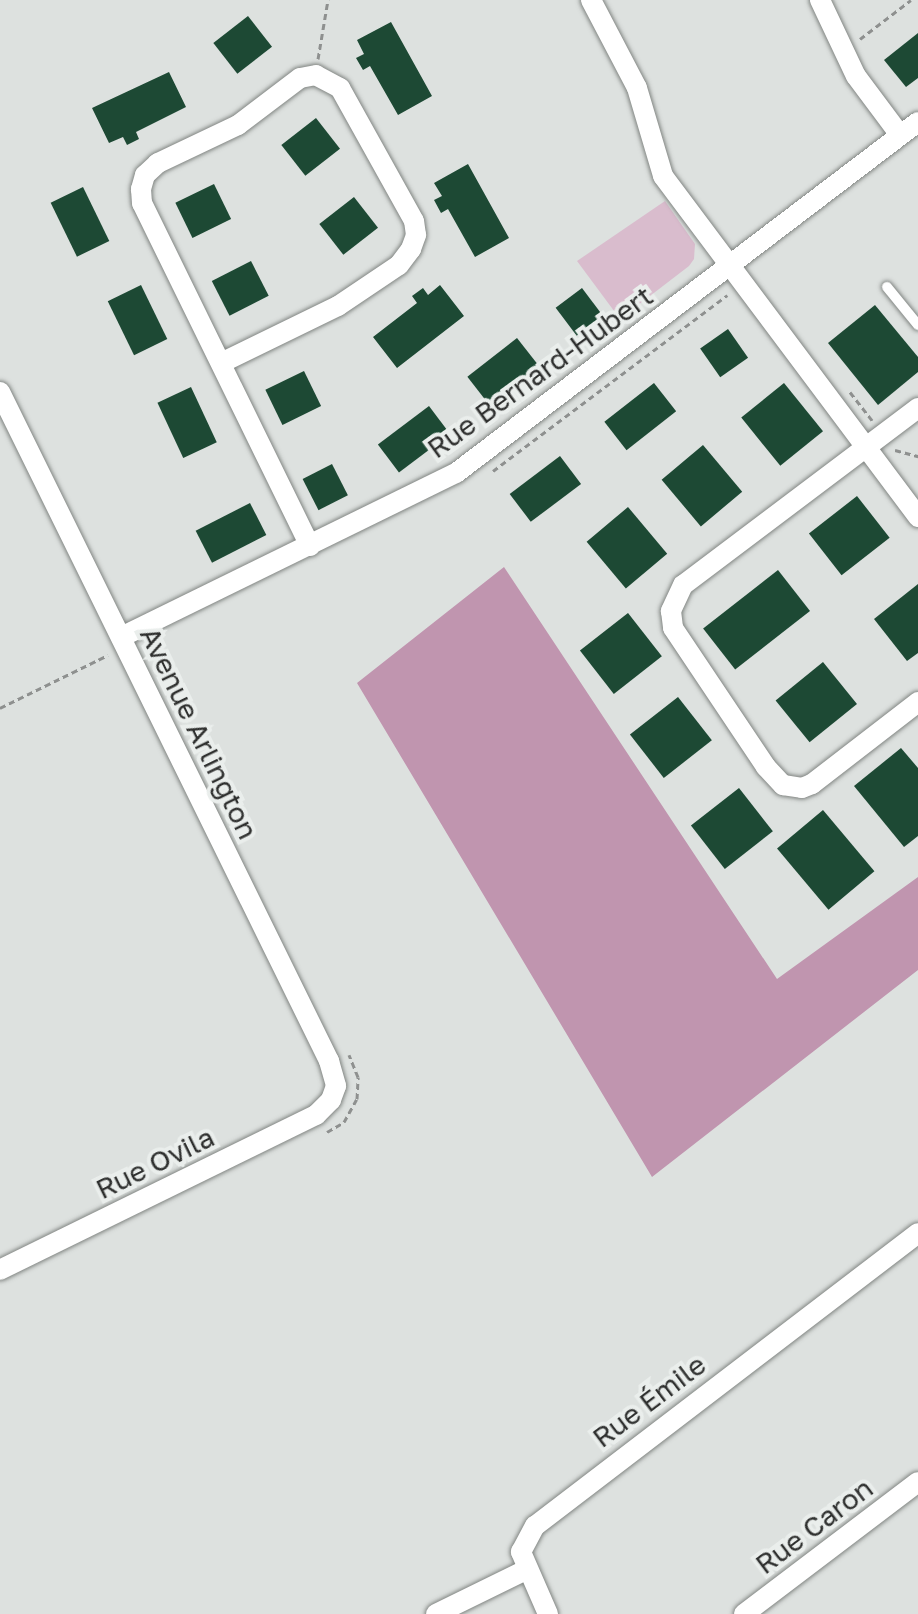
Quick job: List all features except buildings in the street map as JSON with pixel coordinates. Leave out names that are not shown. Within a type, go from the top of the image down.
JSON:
[{"type":"street","points":[[591,0],[637,88],[663,176],[918,517]]},
{"type":"street","points":[[820,0],[856,76],[900,135]]},
{"type":"street","points":[[221,363],[338,306],[399,265],[411,249],[416,235],[409,211],[340,88],[316,75],[300,78],[238,125],[158,163],[145,175],[142,203],[310,546]]},
{"type":"street","name":"Rue Bernard-Hubert","points":[[116,645],[456,473],[918,122]]},
{"type":"street","name":"Avenue Arlington","points":[[0,392],[116,645],[329,1061],[336,1086],[331,1100]]},
{"type":"street","points":[[918,408],[683,585],[671,611],[673,628],[766,767],[783,785],[802,788],[812,784],[918,702]]},
{"type":"street","name":"Rue Ovila","points":[[0,1270],[316,1115],[331,1100]]},
{"type":"street","name":"Rue Émile","points":[[526,1570],[521,1552],[526,1538],[550,1512],[918,1233]]},
{"type":"street","name":"Rue Caron","points":[[744,1614],[918,1482]]},
{"type":"street","points":[[436,1614],[526,1570],[548,1614]]},
{"type":"lane","points":[[887,287],[918,325]]},
{"type":"path","points":[[318,63],[328,0]]},
{"type":"path","points":[[844,51],[911,0]]},
{"type":"path","points":[[892,449],[918,456]]},
{"type":"path","points":[[0,708],[116,645]]},
{"type":"shaded area","points":[[665,201],[695,244],[694,259],[620,319],[577,261]]},
{"type":"shaded area","points":[[504,567],[777,979],[918,877],[918,970],[652,1177],[357,683]]}]
